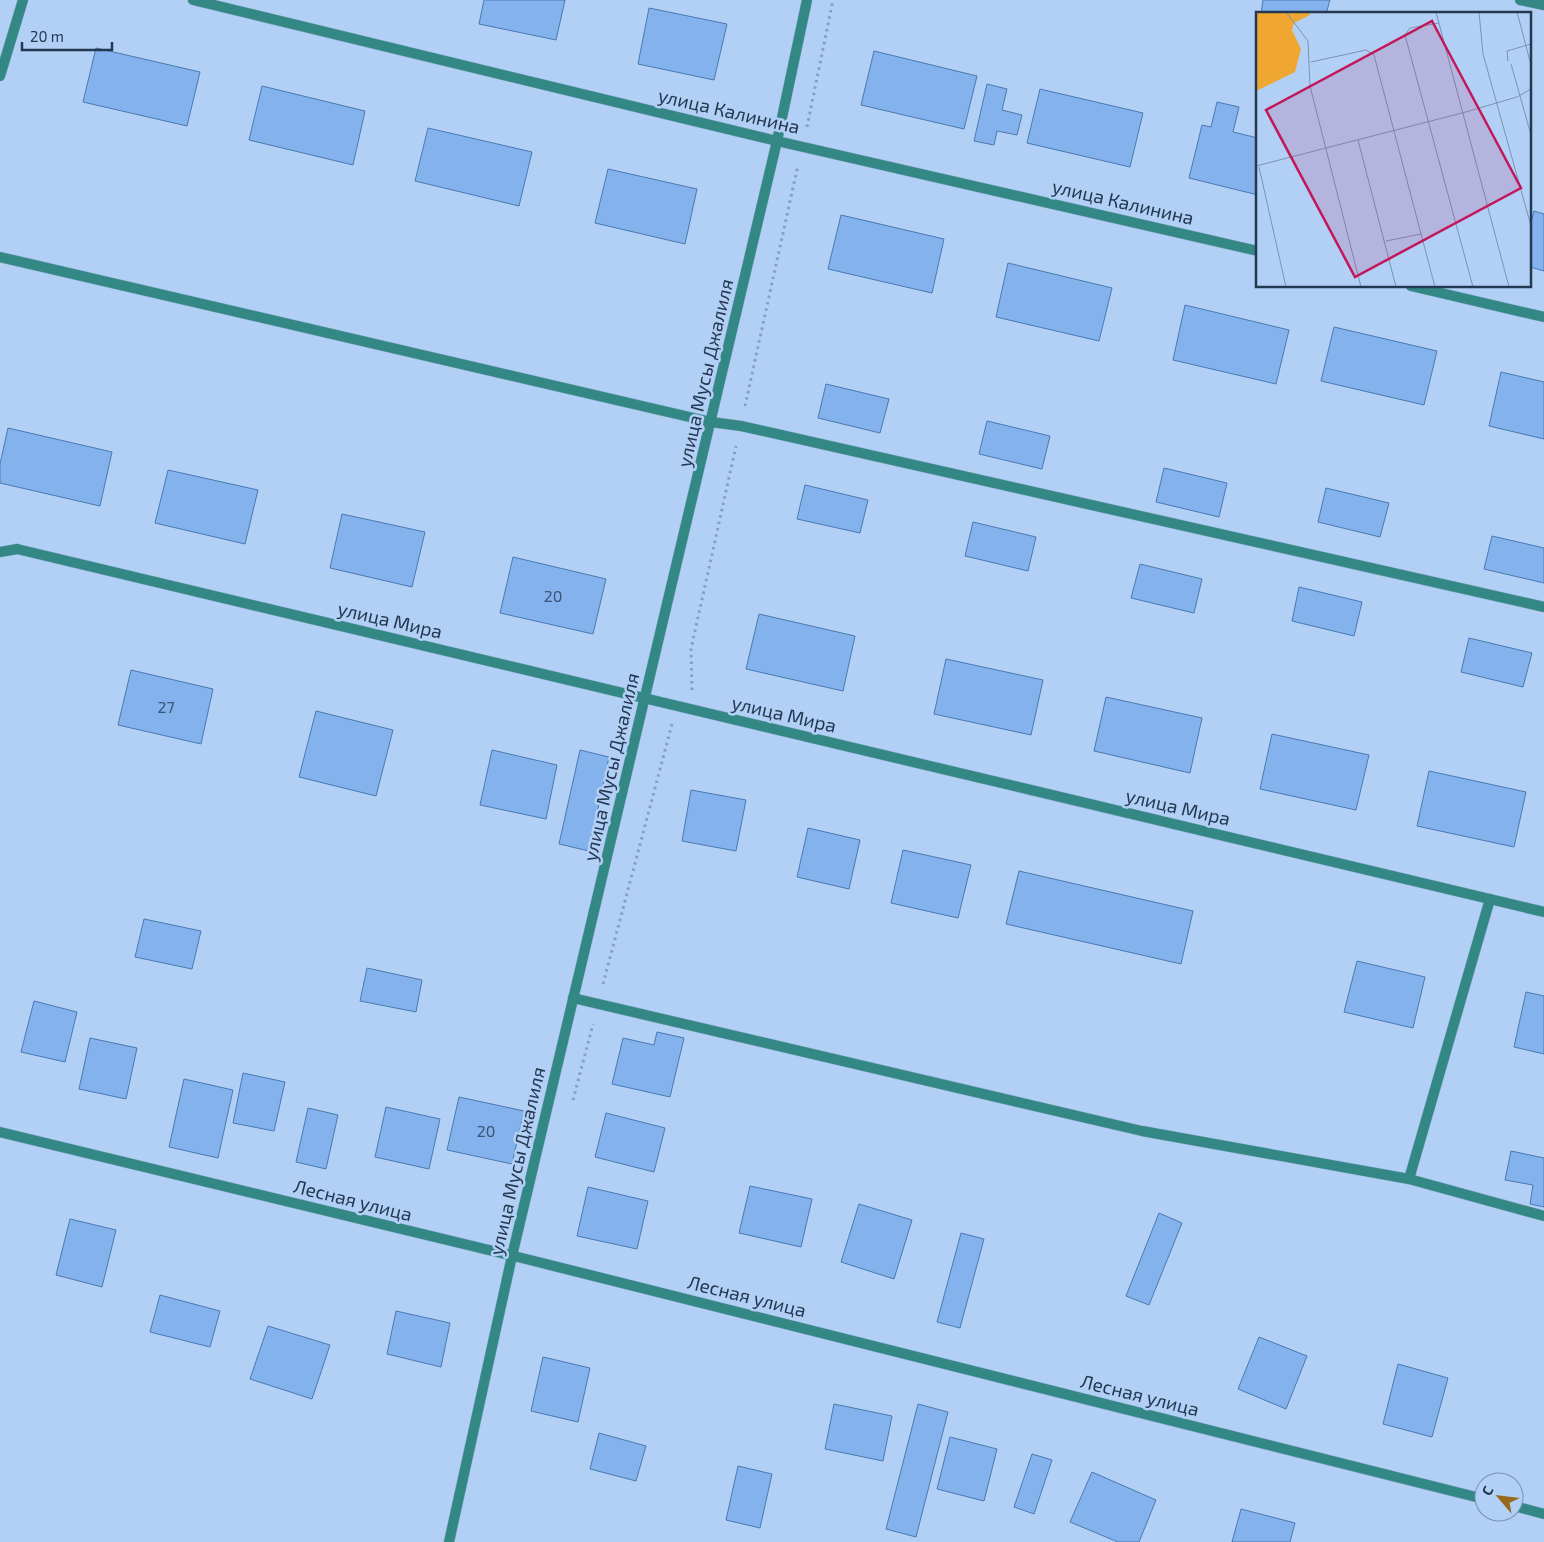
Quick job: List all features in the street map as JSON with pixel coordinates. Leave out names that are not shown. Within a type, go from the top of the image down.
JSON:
[{"type":"street","points":[[0,76],[24,0]]},
{"type":"street","name":"улица Калинина","points":[[194,0],[802,147],[1256,251]]},
{"type":"street","name":"улица Мусы Джалиля","points":[[449,1542],[512,1256],[777,141],[807,0]]},
{"type":"street","points":[[1520,0],[1544,5]]},
{"type":"street","points":[[0,257],[711,422],[741,426],[1544,607]]},
{"type":"street","points":[[1420,288],[1544,317]]},
{"type":"street","name":"улица Мира","points":[[0,552],[17,549],[1544,912]]},
{"type":"street","points":[[1409,1179],[1490,899]]},
{"type":"street","points":[[573,998],[1142,1131],[1409,1179],[1544,1216]]},
{"type":"street","name":"Лесная улица","points":[[0,1132],[512,1256],[1474,1496]]},
{"type":"street","points":[[1524,1509],[1544,1514]]},
{"type":"path","points":[[570,1108],[672,721],[685,708],[692,690],[691,650],[833,0]]},
{"type":"building","points":[[484,0],[565,0],[556,40],[479,24]]},
{"type":"building","points":[[1263,0],[1330,0],[1327,12],[1261,12]]},
{"type":"building","points":[[649,8],[727,24],[714,80],[638,64]]},
{"type":"building","points":[[96,48],[200,72],[187,126],[83,102]]},
{"type":"building","points":[[874,51],[977,76],[964,129],[861,105]]},
{"type":"building","points":[[987,84],[1007,89],[1002,110],[1022,115],[1017,135],[997,131],[994,145],[974,141]]},
{"type":"building","points":[[262,86],[365,111],[353,165],[249,140]]},
{"type":"building","points":[[1040,89],[1143,113],[1130,167],[1027,143]]},
{"type":"building","points":[[1217,102],[1239,107],[1233,132],[1256,138],[1256,195],[1189,178],[1202,125],[1211,127]]},
{"type":"building","points":[[428,128],[532,152],[519,206],[415,181]]},
{"type":"building","points":[[608,169],[697,189],[685,244],[595,223]]},
{"type":"building","points":[[1534,211],[1544,214],[1544,271],[1532,268],[1532,218]]},
{"type":"building","points":[[841,215],[944,239],[932,293],[828,269]]},
{"type":"building","points":[[1008,263],[1112,288],[1099,341],[996,317]]},
{"type":"building","points":[[1185,305],[1289,330],[1276,384],[1173,360]]},
{"type":"building","points":[[1334,327],[1437,351],[1424,405],[1321,381]]},
{"type":"building","points":[[1501,372],[1544,382],[1544,439],[1489,426]]},
{"type":"building","points":[[826,384],[889,399],[880,433],[818,418]]},
{"type":"building","points":[[987,421],[1050,436],[1042,469],[979,454]]},
{"type":"building","points":[[8,428],[112,452],[100,506],[0,483],[0,464]]},
{"type":"building","points":[[1164,468],[1227,483],[1219,517],[1156,502]]},
{"type":"building","points":[[168,470],[258,490],[245,544],[155,523]]},
{"type":"building","points":[[805,485],[868,500],[860,533],[797,519]]},
{"type":"building","points":[[1326,488],[1389,503],[1380,537],[1318,522]]},
{"type":"building","points":[[342,514],[425,532],[412,587],[330,568]]},
{"type":"building","points":[[973,522],[1036,537],[1028,571],[965,556]]},
{"type":"building","points":[[1492,536],[1544,548],[1544,583],[1484,569]]},
{"type":"building","points":[[513,557],[606,579],[593,634],[500,613]]},
{"type":"building","points":[[1140,564],[1202,579],[1194,613],[1131,598]]},
{"type":"building","points":[[1299,587],[1362,602],[1354,636],[1292,621]]},
{"type":"building","points":[[759,614],[855,636],[843,691],[746,669]]},
{"type":"building","points":[[1469,638],[1532,653],[1523,687],[1461,672]]},
{"type":"building","points":[[946,659],[1043,680],[1031,735],[934,714]]},
{"type":"building","points":[[131,670],[213,689],[201,744],[118,725]]},
{"type":"building","points":[[1106,697],[1202,718],[1190,773],[1094,751]]},
{"type":"building","points":[[316,711],[393,730],[376,796],[299,777]]},
{"type":"building","points":[[1272,734],[1369,755],[1356,810],[1260,789]]},
{"type":"building","points":[[492,750],[557,765],[546,819],[480,805]]},
{"type":"building","points":[[580,750],[609,757],[589,851],[559,844]]},
{"type":"building","points":[[1429,771],[1526,792],[1514,847],[1417,826]]},
{"type":"building","points":[[691,790],[746,800],[736,851],[682,841]]},
{"type":"building","points":[[808,828],[860,840],[849,889],[797,877]]},
{"type":"building","points":[[903,850],[971,865],[958,918],[891,903]]},
{"type":"building","points":[[1019,871],[1193,911],[1181,964],[1006,924]]},
{"type":"building","points":[[144,919],[201,931],[192,969],[135,957]]},
{"type":"building","points":[[1357,961],[1425,977],[1413,1028],[1344,1012]]},
{"type":"building","points":[[367,968],[422,980],[416,1012],[360,1001]]},
{"type":"building","points":[[1526,992],[1544,996],[1544,1054],[1514,1047]]},
{"type":"building","points":[[34,1001],[77,1012],[65,1062],[21,1052]]},
{"type":"building","points":[[657,1032],[684,1038],[670,1097],[612,1084],[623,1038],[654,1045]]},
{"type":"building","points":[[90,1038],[137,1048],[126,1099],[79,1089]]},
{"type":"building","points":[[243,1073],[285,1082],[274,1131],[233,1123]]},
{"type":"building","points":[[184,1079],[233,1090],[218,1158],[169,1147]]},
{"type":"building","points":[[459,1097],[524,1111],[512,1164],[447,1150]]},
{"type":"building","points":[[386,1107],[440,1119],[429,1169],[375,1157]]},
{"type":"building","points":[[308,1108],[338,1115],[326,1169],[296,1162]]},
{"type":"building","points":[[606,1113],[665,1128],[654,1172],[595,1157]]},
{"type":"building","points":[[1511,1151],[1544,1158],[1544,1207],[1530,1204],[1533,1185],[1505,1180]]},
{"type":"building","points":[[750,1186],[812,1199],[801,1247],[739,1233]]},
{"type":"building","points":[[588,1187],[648,1201],[637,1249],[577,1236]]},
{"type":"building","points":[[859,1204],[912,1220],[894,1279],[841,1262]]},
{"type":"building","points":[[1159,1213],[1182,1223],[1149,1305],[1126,1296]]},
{"type":"building","points":[[70,1219],[116,1230],[102,1287],[56,1275]]},
{"type":"building","points":[[961,1233],[984,1239],[960,1328],[937,1322]]},
{"type":"building","points":[[160,1295],[220,1311],[210,1347],[150,1332]]},
{"type":"building","points":[[396,1311],[450,1323],[441,1367],[387,1354]]},
{"type":"building","points":[[268,1326],[330,1345],[312,1399],[250,1379]]},
{"type":"building","points":[[1259,1337],[1307,1356],[1286,1409],[1238,1389]]},
{"type":"building","points":[[543,1357],[590,1368],[578,1422],[531,1411]]},
{"type":"building","points":[[1398,1364],[1448,1378],[1432,1437],[1383,1424]]},
{"type":"building","points":[[834,1404],[892,1416],[883,1461],[825,1449]]},
{"type":"building","points":[[918,1404],[948,1412],[916,1537],[886,1529]]},
{"type":"building","points":[[599,1433],[646,1446],[636,1481],[590,1469]]},
{"type":"building","points":[[950,1437],[997,1449],[984,1501],[937,1489]]},
{"type":"building","points":[[1032,1454],[1052,1460],[1034,1514],[1014,1507]]},
{"type":"building","points":[[738,1466],[772,1474],[760,1528],[726,1520]]},
{"type":"building","points":[[1092,1472],[1156,1500],[1139,1542],[1118,1542],[1070,1522]]},
{"type":"building","points":[[1241,1509],[1295,1523],[1290,1542],[1232,1542]]}]
